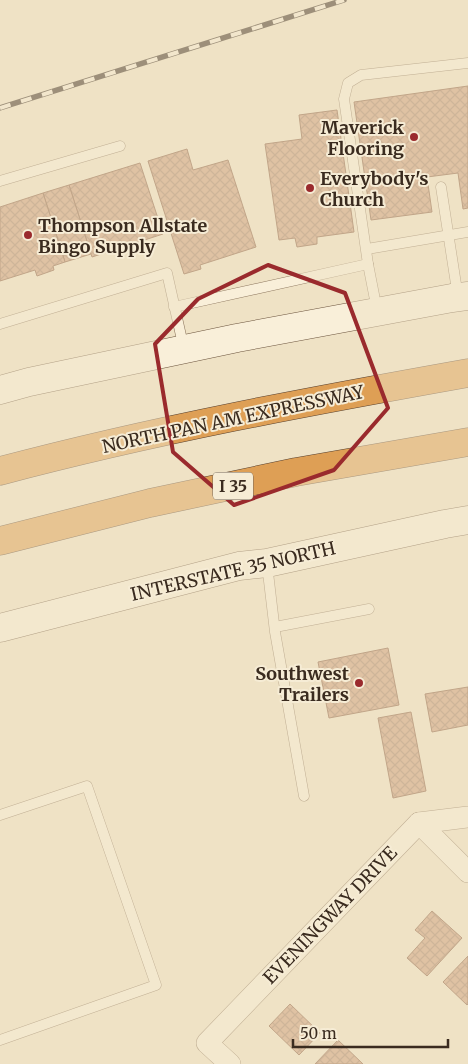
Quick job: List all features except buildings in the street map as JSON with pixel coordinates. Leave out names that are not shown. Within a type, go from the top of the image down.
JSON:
[{"type":"highway","name":"NORTH PAN AM EXPRESSWAY","points":[[0,472],[213,421],[305,402],[468,373]]},
{"type":"highway","name":"I 35","points":[[0,541],[150,504],[296,472],[468,442]]},
{"type":"main road","points":[[0,390],[29,382],[237,338],[463,297]]},
{"type":"main road","name":"INTERSTATE 35 NORTH","points":[[0,628],[239,566],[267,563],[468,520]]},
{"type":"street","points":[[419,823],[468,817]]},
{"type":"street","points":[[419,823],[468,872]]},
{"type":"street","name":"EVENINGWAY DRIVE","points":[[230,1064],[208,1042],[419,823]]},
{"type":"lane","points":[[377,312],[368,264],[344,99],[348,83],[361,75],[468,62]]},
{"type":"lane","points":[[0,181],[120,146]]},
{"type":"lane","points":[[441,187],[448,234],[463,297]]},
{"type":"lane","points":[[367,249],[468,232]]},
{"type":"lane","points":[[174,307],[368,264]]},
{"type":"lane","points":[[0,324],[167,274],[184,350]]},
{"type":"lane","points":[[267,563],[275,627],[304,796]]},
{"type":"lane","points":[[275,627],[369,609]]},
{"type":"lane","points":[[0,815],[86,786],[156,985],[0,1040]]},
{"type":"highlighted area","points":[[268,265],[345,293],[388,408],[334,470],[234,505],[173,452],[155,344],[198,299]]},
{"type":"railway","points":[[0,108],[344,0]]},
{"type":"place","name":"Maverick Flooring","points":[[414,137]]},
{"type":"place","name":"Everybody's Church","points":[[310,188]]},
{"type":"place","name":"Thompson Allstate Bingo Supply","points":[[28,235]]},
{"type":"place","name":"Southwest Trailers","points":[[359,683]]}]
